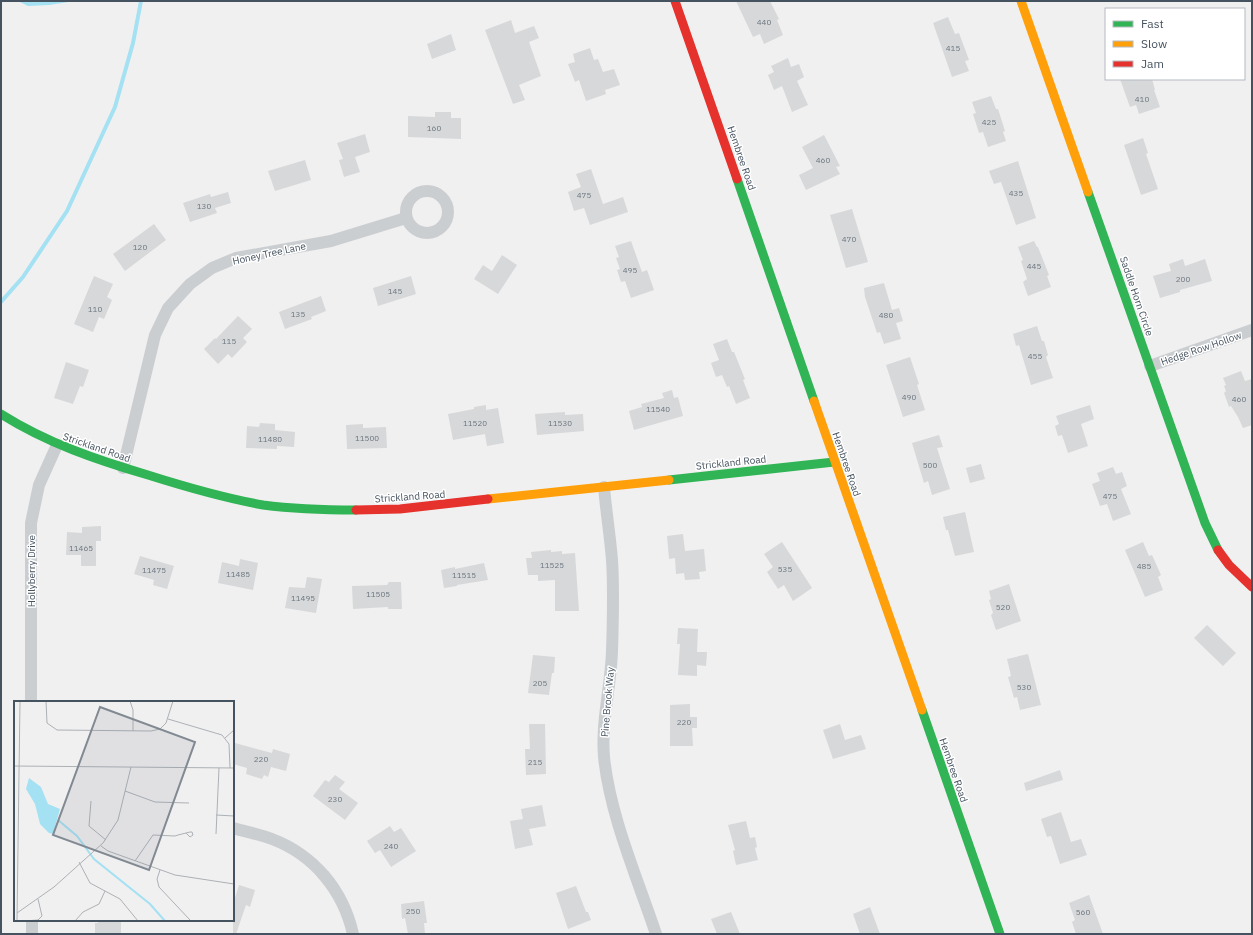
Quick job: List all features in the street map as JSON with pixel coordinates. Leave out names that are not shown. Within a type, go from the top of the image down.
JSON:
[{"type":"street","name":"Hembree Road","points":[[675,1],[720,127],[834,462],[1000,934]]},
{"type":"street","name":"Saddle Horn Circle","points":[[1021,1],[1205,523],[1216,546],[1229,565],[1252,587]]},
{"type":"street","name":"Honey Tree Lane","points":[[123,468],[155,335],[168,308],[190,284],[212,268],[236,258],[331,241],[406,218]]},
{"type":"street","name":"Hedge Row Hollow","points":[[1150,366],[1252,330]]},
{"type":"street","name":"Strickland Road","points":[[1,414],[57,445],[86,456],[192,489],[232,499],[280,506],[329,510],[400,509],[834,462]]},
{"type":"street","name":"Hollyberry Drive","points":[[31,701],[31,523],[39,486],[57,445]]},
{"type":"street","name":"Pine Brook Way","points":[[604,487],[612,560],[614,601],[612,653],[604,729],[604,755],[607,780],[616,817],[656,934]]},
{"type":"street","points":[[234,828],[272,839],[294,849],[313,864],[335,889],[350,919],[353,934]]},
{"type":"street","points":[[32,921],[32,934]]},
{"type":"water","points":[[18,1],[75,1],[49,5],[28,6]]},
{"type":"building","points":[[736,1],[770,1],[779,19],[777,20],[783,35],[764,44],[760,34],[753,37]]},
{"type":"building","points":[[948,17],[955,34],[959,33],[969,60],[965,61],[969,71],[952,77],[933,23]]},
{"type":"building","points":[[511,20],[515,33],[534,26],[539,38],[529,42],[541,76],[519,85],[525,100],[513,104],[485,30]]},
{"type":"building","points":[[451,34],[456,50],[432,59],[427,44]]},
{"type":"building","points":[[590,48],[594,60],[598,59],[603,72],[614,69],[620,85],[605,90],[606,94],[586,101],[579,80],[575,82],[568,64],[575,62],[573,54]]},
{"type":"building","points":[[788,58],[791,67],[799,64],[804,77],[797,81],[808,105],[792,112],[782,86],[774,90],[768,75],[774,72],[771,66]]},
{"type":"building","points":[[1120,80],[1152,80],[1160,107],[1139,114],[1136,105],[1130,107]]},
{"type":"building","points":[[991,96],[996,109],[998,109],[1005,131],[1003,132],[1006,141],[988,147],[983,132],[979,133],[973,114],[976,113],[972,102]]},
{"type":"building","points":[[435,112],[451,112],[451,118],[461,118],[461,139],[408,137],[408,116],[435,117]]},
{"type":"building","points":[[365,134],[370,152],[355,157],[360,172],[344,177],[339,160],[343,159],[337,143]]},
{"type":"building","points":[[824,135],[840,166],[836,167],[840,174],[806,190],[799,175],[813,168],[802,147]]},
{"type":"building","points":[[1143,138],[1148,153],[1146,154],[1158,189],[1141,195],[1124,145]]},
{"type":"building","points":[[305,160],[311,180],[275,191],[268,171]]},
{"type":"building","points":[[1018,161],[1036,218],[1016,225],[1001,182],[994,184],[989,171]]},
{"type":"building","points":[[591,169],[603,204],[623,197],[628,212],[590,225],[584,208],[574,211],[568,192],[581,187],[576,174]]},
{"type":"building","points":[[228,192],[231,203],[215,208],[217,213],[190,222],[183,203],[210,194],[211,197]]},
{"type":"building","points":[[852,209],[868,262],[846,268],[830,215]]},
{"type":"building","points":[[154,224],[166,240],[125,271],[113,254]]},
{"type":"building","points":[[631,241],[642,272],[647,270],[654,290],[631,298],[625,281],[621,282],[617,270],[620,269],[616,258],[619,257],[615,246]]},
{"type":"building","points":[[1034,241],[1038,247],[1049,275],[1047,276],[1051,287],[1028,296],[1023,282],[1027,279],[1021,261],[1023,260],[1018,247]]},
{"type":"building","points":[[502,255],[517,265],[498,294],[474,279],[483,265],[492,271]]},
{"type":"building","points":[[1183,259],[1185,266],[1205,259],[1212,281],[1180,290],[1180,292],[1160,298],[1153,276],[1171,271],[1169,264]]},
{"type":"building","points":[[94,276],[113,284],[107,297],[112,300],[104,319],[99,317],[93,332],[74,324]]},
{"type":"building","points":[[411,276],[416,294],[378,306],[373,288]]},
{"type":"building","points":[[884,283],[892,310],[899,308],[903,321],[896,323],[901,339],[884,344],[880,332],[877,333],[865,297],[864,288]]},
{"type":"building","points":[[321,296],[326,311],[311,317],[312,319],[285,329],[279,312]]},
{"type":"building","points":[[238,316],[252,329],[243,338],[247,342],[232,358],[228,354],[218,364],[204,349]]},
{"type":"building","points":[[1037,326],[1042,341],[1044,341],[1048,355],[1046,357],[1053,378],[1031,385],[1019,345],[1016,346],[1013,334]]},
{"type":"building","points":[[727,339],[745,379],[743,380],[750,398],[736,404],[729,386],[727,387],[722,375],[716,377],[711,363],[719,360],[713,344]]},
{"type":"building","points":[[910,357],[919,384],[917,385],[925,410],[903,417],[886,365]]},
{"type":"building","points":[[66,362],[89,370],[83,387],[80,386],[73,404],[54,398]]},
{"type":"building","points":[[1241,371],[1245,381],[1252,379],[1252,425],[1243,428],[1231,406],[1229,407],[1224,393],[1226,391],[1224,386],[1226,385],[1223,378]]},
{"type":"building","points":[[672,390],[674,398],[678,397],[683,416],[634,430],[629,411],[642,407],[641,404],[664,398],[662,393]]},
{"type":"building","points":[[486,405],[486,410],[498,408],[504,443],[487,446],[485,434],[453,440],[448,414]]},
{"type":"building","points":[[1090,405],[1094,419],[1081,424],[1088,446],[1068,453],[1062,435],[1058,436],[1055,426],[1059,424],[1056,416]]},
{"type":"building","points":[[565,412],[565,415],[583,414],[584,431],[537,435],[535,414]]},
{"type":"building","points":[[260,423],[275,424],[275,430],[295,432],[294,447],[277,446],[277,449],[246,448],[247,426],[259,427]]},
{"type":"building","points":[[363,424],[363,428],[386,427],[387,448],[347,449],[346,425]]},
{"type":"building","points":[[939,435],[943,447],[937,448],[950,489],[932,495],[928,481],[924,483],[912,443]]},
{"type":"building","points":[[981,464],[985,479],[970,483],[966,468]]},
{"type":"building","points":[[1113,467],[1116,474],[1122,472],[1127,486],[1121,489],[1131,514],[1113,521],[1107,504],[1100,506],[1092,484],[1100,481],[1097,473]]},
{"type":"building","points":[[965,512],[974,552],[955,556],[943,517]]},
{"type":"building","points":[[101,526],[101,541],[96,541],[96,566],[81,566],[81,555],[66,555],[67,532],[82,533],[82,527]]},
{"type":"building","points":[[683,534],[685,551],[704,549],[706,571],[699,572],[700,579],[685,580],[684,573],[676,574],[675,558],[669,559],[667,536]]},
{"type":"building","points":[[782,542],[812,588],[793,601],[784,585],[778,589],[767,572],[773,567],[764,554]]},
{"type":"building","points":[[1143,542],[1149,556],[1152,555],[1161,575],[1158,577],[1163,590],[1145,597],[1125,550]]},
{"type":"building","points":[[551,550],[551,552],[562,551],[562,554],[575,553],[579,611],[555,611],[555,580],[538,581],[538,575],[528,575],[526,558],[532,558],[531,552]]},
{"type":"building","points":[[140,556],[174,566],[167,589],[153,585],[154,580],[134,574]]},
{"type":"building","points":[[240,559],[258,563],[253,590],[218,583],[222,562],[239,566]]},
{"type":"building","points":[[484,563],[488,580],[444,588],[441,570],[455,567],[455,569]]},
{"type":"building","points":[[307,577],[322,579],[316,613],[285,608],[289,587],[305,588]]},
{"type":"building","points":[[389,582],[401,582],[402,609],[388,609],[388,607],[353,609],[352,586],[387,585]]},
{"type":"building","points":[[1009,584],[1021,621],[996,630],[991,615],[993,613],[989,600],[991,599],[989,591]]},
{"type":"building","points":[[1207,625],[1236,653],[1223,666],[1194,638]]},
{"type":"building","points":[[678,628],[698,629],[697,652],[707,652],[706,666],[697,665],[697,676],[678,675],[680,644],[677,644]]},
{"type":"building","points":[[1028,654],[1041,705],[1020,710],[1017,697],[1014,698],[1008,677],[1011,676],[1007,659]]},
{"type":"building","points":[[533,655],[555,657],[554,673],[552,673],[549,695],[528,693]]},
{"type":"building","points":[[690,704],[690,717],[697,717],[697,728],[692,728],[693,746],[670,746],[670,705]]},
{"type":"building","points":[[529,724],[545,724],[546,774],[526,775],[525,749],[530,749]]},
{"type":"building","points":[[840,724],[845,740],[861,735],[866,749],[833,759],[823,730]]},
{"type":"building","points":[[235,743],[272,753],[273,749],[290,754],[286,771],[271,767],[268,777],[264,775],[262,779],[246,774],[247,768],[234,764]]},
{"type":"building","points":[[1060,770],[1063,780],[1026,791],[1024,783]]},
{"type":"building","points":[[335,775],[345,782],[339,789],[358,803],[345,820],[313,796],[325,780],[329,782]]},
{"type":"building","points":[[542,805],[546,826],[529,829],[533,845],[515,849],[510,821],[523,819],[521,809]]},
{"type":"building","points":[[1061,812],[1071,842],[1081,839],[1087,855],[1060,864],[1051,836],[1047,837],[1041,819]]},
{"type":"building","points":[[746,821],[750,838],[755,837],[757,847],[755,848],[758,860],[736,865],[733,851],[735,850],[728,825]]},
{"type":"building","points":[[390,826],[394,832],[401,828],[416,851],[391,867],[380,850],[375,853],[367,841]]},
{"type":"building","points":[[239,885],[255,890],[250,907],[246,905],[236,934],[233,934],[234,901]]},
{"type":"building","points":[[576,886],[586,912],[588,912],[591,920],[568,929],[556,893]]},
{"type":"building","points":[[1089,895],[1103,934],[1076,934],[1072,922],[1075,920],[1069,903]]},
{"type":"building","points":[[424,901],[427,923],[424,923],[425,934],[408,934],[405,918],[402,919],[401,904]]},
{"type":"building","points":[[870,907],[880,934],[860,934],[853,914]]},
{"type":"building","points":[[731,912],[740,934],[717,934],[711,919]]},
{"type":"building","points":[[98,921],[121,921],[121,934],[95,934],[95,923],[98,923]]},
{"type":"waterway","points":[[1,302],[23,277],[67,211],[115,107],[133,43],[141,1]]},
{"type":"traffic: fast","points":[[737,179],[814,401]]},
{"type":"traffic: fast","points":[[1088,192],[1205,523],[1218,550]]},
{"type":"traffic: fast","points":[[1,414],[36,434],[91,457],[205,492],[263,505],[310,509],[356,510]]},
{"type":"traffic: fast","points":[[669,480],[834,462]]},
{"type":"traffic: fast","points":[[922,710],[1000,934]]},
{"type":"traffic: slow","points":[[1021,1],[1088,192]]},
{"type":"traffic: slow","points":[[814,401],[922,710]]},
{"type":"traffic: slow","points":[[488,499],[669,480]]},
{"type":"traffic: jam","points":[[675,1],[737,179]]},
{"type":"traffic: jam","points":[[356,510],[400,509],[488,499]]},
{"type":"traffic: jam","points":[[1218,550],[1229,565],[1252,587]]}]
